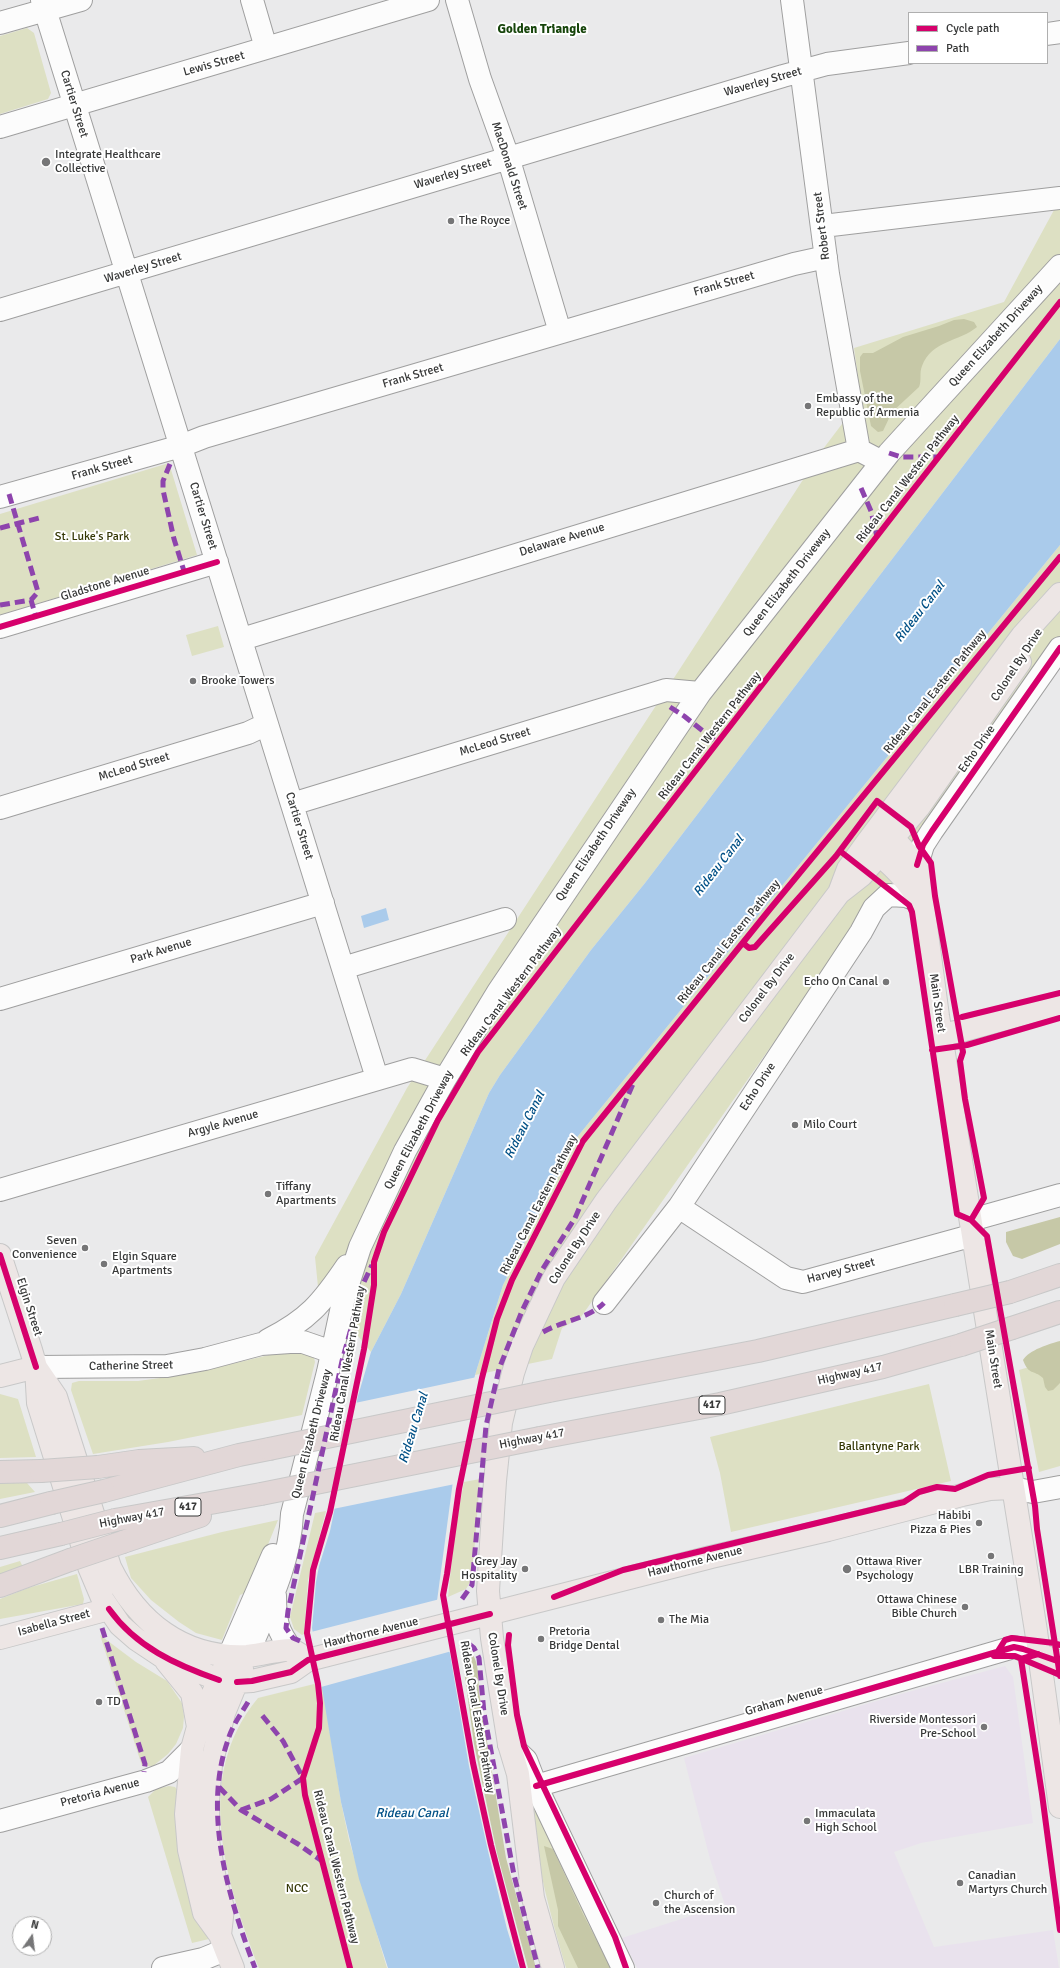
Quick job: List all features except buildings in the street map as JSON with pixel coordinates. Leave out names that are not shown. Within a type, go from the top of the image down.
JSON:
[{"type":"highway","points":[[0,1516],[104,1491],[240,1455],[758,1351],[1010,1292],[1060,1275]]},
{"type":"highway","name":"Highway 417","points":[[0,1548],[115,1520],[261,1494],[540,1438],[720,1404],[883,1367],[1060,1312]]},
{"type":"highway","points":[[0,1472],[41,1472],[98,1467],[139,1461],[240,1455]]},
{"type":"highway","points":[[0,1586],[70,1560],[261,1494]]},
{"type":"main road","name":"Colonel By Drive","points":[[553,1968],[516,1836],[507,1773],[509,1744],[488,1591],[495,1480],[501,1423],[513,1372],[522,1346],[554,1278],[606,1201],[839,893],[862,875],[879,846],[1022,636],[1057,598]]},
{"type":"main road","name":"Main Street","points":[[879,846],[917,864],[923,882],[922,906],[973,1228],[1060,1807]]},
{"type":"main road","name":"Main Street","points":[[879,846],[907,881],[922,906]]},
{"type":"main road","points":[[942,1035],[1060,1004]]},
{"type":"main road","name":"Elgin Street","points":[[0,1254],[36,1367],[38,1403],[89,1567],[103,1600],[120,1625],[131,1635],[163,1657],[196,1672],[228,1681]]},
{"type":"main road","name":"Elgin Street","points":[[36,1367],[56,1397],[110,1567],[118,1583],[142,1614],[163,1633],[193,1648],[213,1655],[238,1656]]},
{"type":"main road","name":"Catherine Street","points":[[0,1376],[36,1367]]},
{"type":"main road","name":"Hawthorne Avenue","points":[[238,1656],[300,1655],[461,1621],[711,1557],[828,1530],[962,1495],[990,1489],[1012,1488]]},
{"type":"main road","name":"Isabella Street","points":[[0,1638],[109,1609]]},
{"type":"main road","points":[[1038,1654],[1060,1662]]},
{"type":"main road","name":"Hawthorne Avenue","points":[[228,1681],[252,1680],[291,1672],[300,1655]]},
{"type":"main road","name":"Queen Elizabeth Driveway","points":[[226,1951],[204,1913],[190,1850],[186,1814],[192,1749],[198,1727],[228,1681],[238,1656]]},
{"type":"main road","points":[[163,1657],[192,1693],[198,1727]]},
{"type":"main road","name":"Queen Elizabeth Driveway","points":[[226,1951],[222,1908],[208,1841],[208,1800],[211,1765],[224,1713],[228,1681]]},
{"type":"street","points":[[0,24],[43,6],[81,0]]},
{"type":"street","points":[[252,0],[266,48]]},
{"type":"street","name":"Lewis Street","points":[[0,127],[428,0]]},
{"type":"street","name":"MacDonald Street","points":[[456,0],[480,79],[508,157],[560,332]]},
{"type":"street","name":"Robert Street","points":[[792,0],[826,257],[858,450]]},
{"type":"street","name":"Cartier Street","points":[[43,6],[242,638],[267,724],[377,1078]]},
{"type":"street","points":[[1048,34],[1060,32]]},
{"type":"street","name":"Waverley Street","points":[[0,310],[802,70],[827,64],[908,53]]},
{"type":"street","points":[[822,226],[1060,198]]},
{"type":"street","name":"Frank Street","points":[[0,497],[181,446],[212,435],[794,264],[826,257]]},
{"type":"street","name":"Queen Elizabeth Driveway","points":[[238,1656],[275,1591],[290,1539],[292,1514],[344,1297],[360,1247],[405,1151],[445,1079],[498,992],[700,693],[882,462],[1060,266]]},
{"type":"street","points":[[858,450],[882,462]]},
{"type":"street","name":"Delaware Avenue","points":[[242,638],[858,450]]},
{"type":"street","name":"Gladstone Avenue","points":[[0,627],[217,562]]},
{"type":"street","name":"Echo Drive","points":[[917,864],[923,845],[932,831],[1060,648]]},
{"type":"street","name":"McLeod Street","points":[[292,804],[666,690],[700,693]]},
{"type":"street","name":"McLeod Street","points":[[0,808],[248,733],[267,724]]},
{"type":"street","name":"Echo Drive","points":[[604,1303],[679,1207],[857,938],[874,908],[888,895],[901,895],[922,906]]},
{"type":"street","name":"Park Avenue","points":[[0,999],[323,903]]},
{"type":"street","points":[[343,968],[505,919]]},
{"type":"street","name":"Argyle Avenue","points":[[0,1190],[377,1078],[412,1069],[445,1079]]},
{"type":"street","name":"Harvey Street","points":[[679,1207],[786,1278],[803,1282],[973,1228],[1060,1196]]},
{"type":"street","points":[[261,1344],[294,1327],[311,1313],[327,1295],[360,1247]]},
{"type":"street","points":[[261,1344],[303,1342],[332,1352]]},
{"type":"street","name":"Catherine Street","points":[[36,1367],[167,1366],[205,1359],[261,1344]]},
{"type":"street","name":"Hawthorne Avenue","points":[[1012,1488],[1033,1492],[1060,1487]]},
{"type":"street","name":"Queen Elizabeth Driveway","points":[[238,1656],[282,1529],[292,1514]]},
{"type":"street","points":[[275,1591],[276,1622],[282,1638],[300,1655]]},
{"type":"street","name":"Graham Avenue","points":[[536,1786],[1014,1647],[1038,1654]]},
{"type":"street","points":[[509,1744],[526,1760],[536,1786],[623,1968]]},
{"type":"street","name":"Pretoria Avenue","points":[[0,1821],[146,1781],[169,1772],[192,1749]]},
{"type":"street","points":[[166,1967],[203,1959],[226,1951]]},
{"type":"shaded area","name":"Immaculata High School","points":[[1005,1666],[1013,1677],[1033,1823],[921,1843],[894,1852],[934,1947],[1053,1930],[1059,1968],[637,1968],[622,1938],[725,1905],[710,1859],[684,1758],[897,1695]]},
{"type":"green space","points":[[27,28],[34,33],[51,93],[48,99],[0,114],[0,36]]},
{"type":"green space","points":[[1060,199],[1060,339],[645,883],[591,950],[500,1075],[489,1093],[401,1294],[371,1352],[318,1287],[315,1257],[407,1088],[823,449],[861,399],[854,348],[1004,302]]},
{"type":"green space","points":[[964,319],[974,322],[977,327],[962,336],[939,346],[926,357],[922,366],[919,387],[892,412],[883,431],[878,432],[871,426],[860,371],[860,357],[863,353],[873,353],[903,337],[954,320]]},
{"type":"green space","name":"St. Luke's Park","points":[[169,463],[197,555],[0,615],[0,514]]},
{"type":"green space","points":[[1060,545],[1060,636],[890,885],[854,928],[581,1317],[562,1328],[552,1359],[475,1375],[503,1285],[578,1136]]},
{"type":"green space","points":[[218,626],[224,647],[192,656],[186,635]]},
{"type":"green space","points":[[1060,1217],[1060,1244],[1022,1259],[1013,1256],[1006,1242],[1006,1232]]},
{"type":"green space","points":[[1060,1341],[1060,1383],[1053,1390],[1048,1391],[1045,1387],[1043,1378],[1029,1370],[1023,1360],[1034,1350]]},
{"type":"green space","points":[[286,1351],[313,1354],[315,1362],[302,1415],[168,1442],[93,1454],[71,1390],[72,1383],[79,1381],[138,1381],[189,1374]]},
{"type":"green space","points":[[1060,1358],[1060,1466],[1039,1472],[1019,1370]]},
{"type":"green space","name":"Ballantyne Park","points":[[929,1384],[951,1481],[731,1532],[720,1473],[710,1437]]},
{"type":"green space","points":[[0,1394],[18,1399],[36,1457],[0,1458]]},
{"type":"green space","points":[[480,1479],[472,1579],[466,1589],[448,1597],[455,1530],[464,1482]]},
{"type":"green space","points":[[0,1483],[27,1483],[35,1492],[0,1499]]},
{"type":"green space","points":[[326,1511],[308,1580],[304,1634],[302,1635],[294,1629],[290,1617],[315,1513]]},
{"type":"green space","points":[[278,1520],[249,1591],[240,1595],[222,1640],[196,1633],[179,1622],[151,1600],[131,1578],[125,1557],[222,1532]]},
{"type":"green space","points":[[20,1561],[23,1567],[0,1576],[0,1567]]},
{"type":"green space","points":[[77,1574],[84,1599],[83,1604],[0,1619],[0,1599],[28,1588]]},
{"type":"green space","points":[[100,1635],[136,1662],[167,1681],[182,1703],[184,1716],[183,1728],[176,1744],[168,1754],[153,1766],[142,1766]]},
{"type":"green space","points":[[465,1647],[470,1651],[476,1661],[479,1692],[506,1858],[536,1968],[528,1968],[497,1853],[474,1744],[461,1648]]},
{"type":"green space","name":"NCC","points":[[322,1682],[341,1802],[349,1840],[387,1968],[259,1968],[236,1901],[227,1866],[221,1831],[221,1796],[226,1762],[238,1729],[258,1698]]},
{"type":"green space","points":[[169,1786],[175,1787],[178,1791],[196,1899],[209,1939],[192,1943],[148,1797],[156,1789]]},
{"type":"green space","points":[[530,1788],[615,1968],[566,1968],[542,1879],[531,1810]]},
{"type":"green space","points":[[544,1846],[553,1849],[583,1914],[611,1968],[578,1968],[558,1926],[558,1910]]},
{"type":"water","name":"Rideau Canal","points":[[1060,339],[1060,545],[578,1136],[503,1285],[475,1375],[453,1481],[437,1601],[450,1654],[469,1766],[507,1929],[519,1968],[388,1968],[359,1879],[341,1802],[312,1628],[319,1566],[330,1531],[358,1396],[371,1352],[401,1294],[489,1093],[500,1075],[591,950],[645,883]]},
{"type":"water","points":[[386,908],[389,920],[364,928],[361,916]]},
{"type":"pier","points":[[477,1377],[455,1484],[333,1509],[355,1403]]},
{"type":"pier","points":[[440,1599],[452,1651],[321,1687],[311,1632]]},
{"type":"marked path","points":[[889,453],[901,457],[938,457]]},
{"type":"marked path","points":[[170,464],[163,481],[163,490],[174,539],[184,571]]},
{"type":"marked path","points":[[861,488],[871,511],[877,537]]},
{"type":"marked path","points":[[9,494],[38,592],[31,600]]},
{"type":"marked path","points":[[0,528],[39,518]]},
{"type":"marked path","points":[[0,605],[31,600],[36,617]]},
{"type":"marked path","points":[[670,707],[718,743]]},
{"type":"marked path","points":[[462,1599],[472,1585],[486,1426],[499,1369],[522,1311],[542,1270],[575,1218],[633,1084]]},
{"type":"marked path","points":[[300,1641],[293,1638],[286,1628],[288,1611],[342,1361],[364,1282],[372,1265]]},
{"type":"marked path","points":[[543,1332],[590,1313],[604,1303]]},
{"type":"marked path","points":[[102,1628],[145,1764],[144,1772]]},
{"type":"marked path","points":[[469,1644],[474,1648],[479,1658],[484,1713],[514,1875],[538,1968]]},
{"type":"marked path","points":[[248,1702],[232,1730],[221,1768],[218,1796],[218,1826],[228,1885],[245,1942],[255,1968]]},
{"type":"marked path","points":[[241,1810],[271,1799],[303,1778],[283,1741],[261,1714]]},
{"type":"marked path","points":[[219,1787],[241,1810],[298,1844],[322,1861]]},
{"type":"cycle path","name":"Rideau Canal Western Pathway","points":[[350,1968],[305,1795],[303,1778],[319,1728],[320,1703],[318,1684],[307,1633],[313,1570],[330,1512],[364,1349],[374,1285],[374,1262],[384,1232],[438,1120],[478,1052],[1060,302]]},
{"type":"cycle path","name":"Rideau Canal Eastern Pathway","points":[[523,1968],[491,1845],[473,1763],[443,1595],[459,1489],[482,1378],[497,1319],[512,1280],[583,1141],[770,909],[1060,557]]},
{"type":"cycle path","points":[[0,627],[217,562]]},
{"type":"cycle path","points":[[917,865],[923,845],[932,831],[1060,648]]},
{"type":"cycle path","name":"Rideau Canal Eastern Pathway","points":[[743,943],[749,948],[755,947],[836,856],[877,801],[911,827],[919,846],[931,863],[935,896],[963,1052],[960,1061],[965,1099],[984,1198],[971,1220]]},
{"type":"cycle path","points":[[840,851],[909,905],[912,912],[957,1214],[971,1220],[987,1236],[1035,1506],[1037,1529],[1060,1676]]},
{"type":"cycle path","points":[[962,1017],[1060,993]]},
{"type":"cycle path","points":[[932,1050],[967,1045],[1060,1018]]},
{"type":"cycle path","points":[[0,1255],[36,1367]]},
{"type":"cycle path","points":[[554,1597],[623,1570],[904,1502],[919,1492],[937,1487],[955,1489],[988,1475],[1029,1468]]},
{"type":"cycle path","points":[[109,1609],[120,1622],[144,1644],[172,1661],[219,1680]]},
{"type":"cycle path","points":[[237,1682],[252,1681],[291,1672],[308,1660],[490,1614]]},
{"type":"cycle path","points":[[509,1635],[508,1645],[517,1715],[524,1746],[615,1937],[626,1968]]},
{"type":"cycle path","points":[[998,1651],[1005,1640],[1012,1638],[1060,1645]]},
{"type":"cycle path","points":[[536,1786],[1014,1647],[1060,1662]]},
{"type":"cycle path","points":[[1038,1654],[1021,1659],[1042,1794],[1060,1930]]},
{"type":"cycle path","points":[[994,1656],[1015,1656],[1060,1675]]},
{"type":"place","name":"Integrate Healthcare Collective","points":[[46,162]]},
{"type":"place","name":"The Royce","points":[[451,221]]},
{"type":"place","name":"Embassy of the Republic of Armenia","points":[[808,406]]},
{"type":"place","name":"Brooke Towers","points":[[193,681]]},
{"type":"place","name":"Echo On Canal","points":[[886,982]]},
{"type":"place","name":"Milo Court","points":[[795,1125]]},
{"type":"place","name":"Tiffany Apartments","points":[[268,1194]]},
{"type":"place","name":"Seven Convenience","points":[[85,1248]]},
{"type":"place","name":"Elgin Square Apartments","points":[[104,1264]]},
{"type":"place","name":"Habibi Pizza & Pies","points":[[979,1523]]},
{"type":"place","name":"LBR Training","points":[[991,1556]]},
{"type":"place","name":"Grey Jay Hospitality","points":[[525,1569]]},
{"type":"place","name":"Ottawa River Psychology","points":[[847,1569]]},
{"type":"place","name":"Ottawa Chinese Bible Church","points":[[965,1607]]},
{"type":"place","name":"The Mia","points":[[661,1620]]},
{"type":"place","name":"Pretoria Bridge Dental","points":[[541,1639]]},
{"type":"place","name":"TD","points":[[99,1702]]},
{"type":"place","name":"Riverside Montessori Pre-School","points":[[984,1727]]},
{"type":"place","name":"Immaculata High School","points":[[807,1821]]},
{"type":"place","name":"Canadian Martyrs Church","points":[[960,1883]]},
{"type":"place","name":"Church of the Ascension","points":[[656,1903]]},
{"type":"district","name":"Golden Triangle","points":[[542,30]]}]
